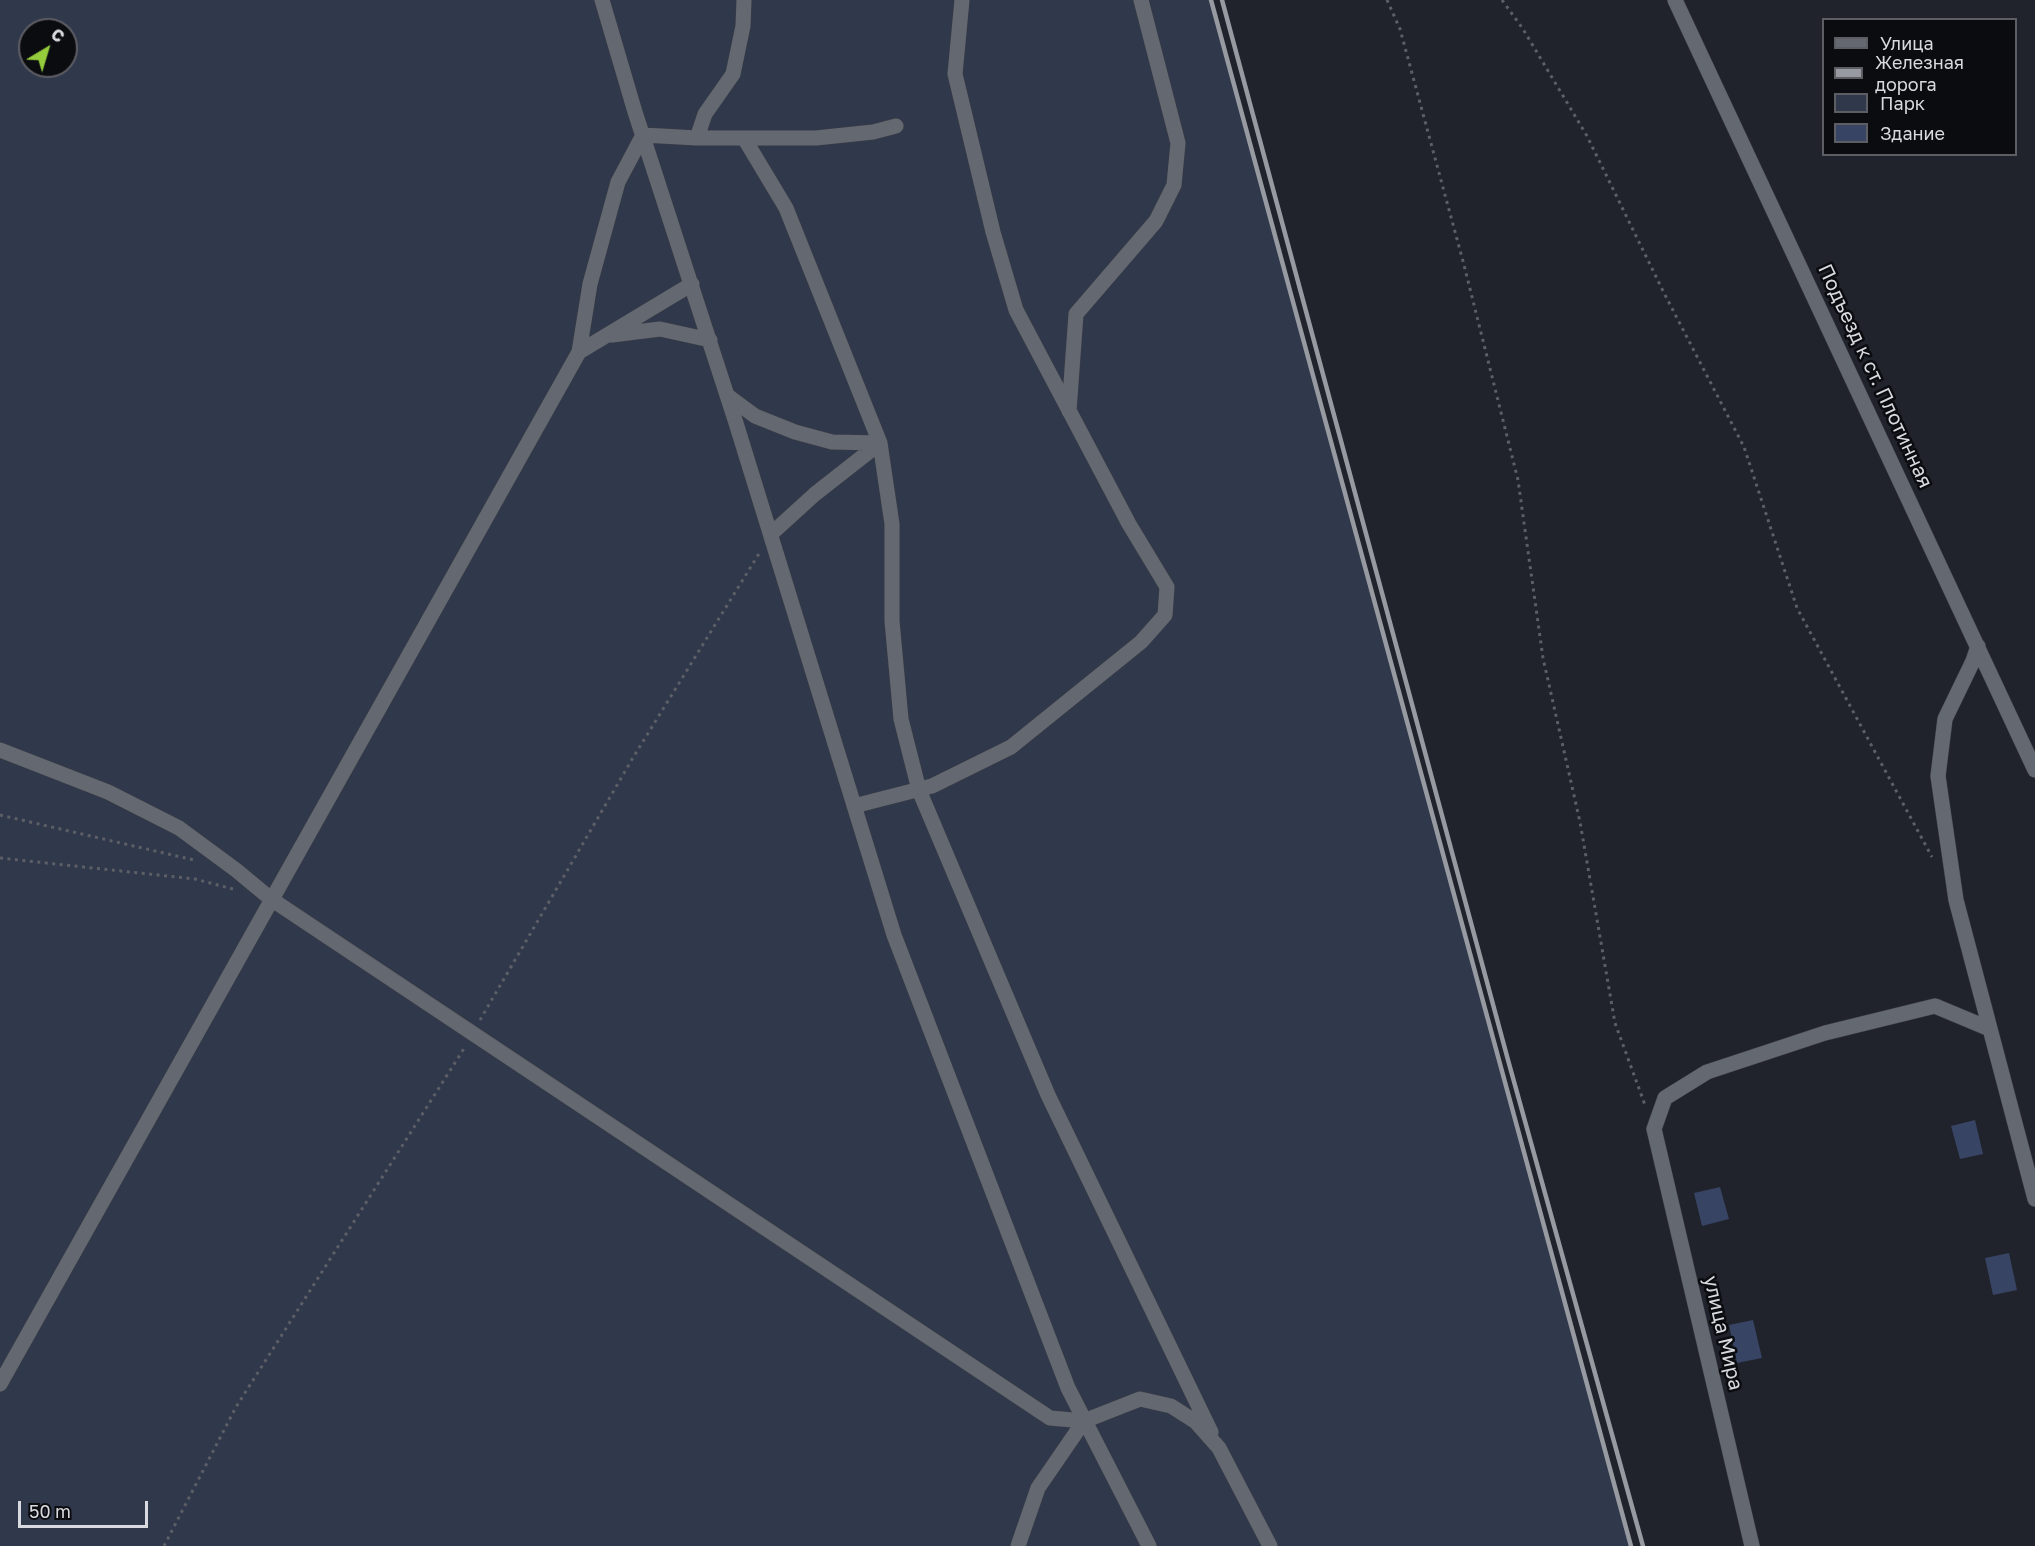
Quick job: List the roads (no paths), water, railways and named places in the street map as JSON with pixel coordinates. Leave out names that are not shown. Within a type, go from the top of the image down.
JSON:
[{"type":"street","points":[[602,0],[643,135],[728,396],[894,935],[1068,1388],[1149,1546]]},
{"type":"street","points":[[697,138],[705,114],[733,74],[743,26],[744,0]]},
{"type":"street","points":[[854,806],[932,786],[1011,747],[1141,642],[1165,615],[1167,587],[1128,524],[1016,310],[993,232],[955,74],[962,0]]},
{"type":"street","points":[[1069,411],[1076,314],[1156,221],[1174,185],[1178,143],[1141,0]]},
{"type":"street","name":"Подъезд к ст. Плотинная","points":[[1676,0],[2035,770]]},
{"type":"street","points":[[643,135],[697,138],[816,138],[873,132],[896,126]]},
{"type":"street","points":[[0,1384],[579,352],[590,284],[618,182],[643,135]]},
{"type":"street","points":[[744,138],[786,208],[880,443],[892,524],[892,621],[901,719],[919,790],[1048,1095],[1219,1448],[1270,1546]]},
{"type":"street","points":[[579,352],[692,284]]},
{"type":"street","points":[[606,336],[660,330],[710,340]]},
{"type":"street","points":[[728,396],[755,416],[795,432],[832,442],[880,443]]},
{"type":"street","points":[[771,534],[815,494],[880,443]]},
{"type":"street","points":[[1978,646],[1945,719],[1938,776],[1956,900],[1967,949],[2035,1199]]},
{"type":"street","points":[[0,750],[108,792],[179,828],[237,870],[271,899],[1050,1418],[1084,1421],[1140,1399],[1171,1406],[1196,1422],[1219,1448]]},
{"type":"street","name":"улица Мира","points":[[1752,1546],[1654,1129],[1665,1098],[1707,1072],[1825,1033],[1935,1006],[1990,1029]]},
{"type":"street","points":[[1018,1546],[1038,1488],[1084,1421]]},
{"type":"railway","points":[[1211,0],[1631,1546]]},
{"type":"railway","points":[[1222,0],[1508,1060],[1643,1546]]}]
